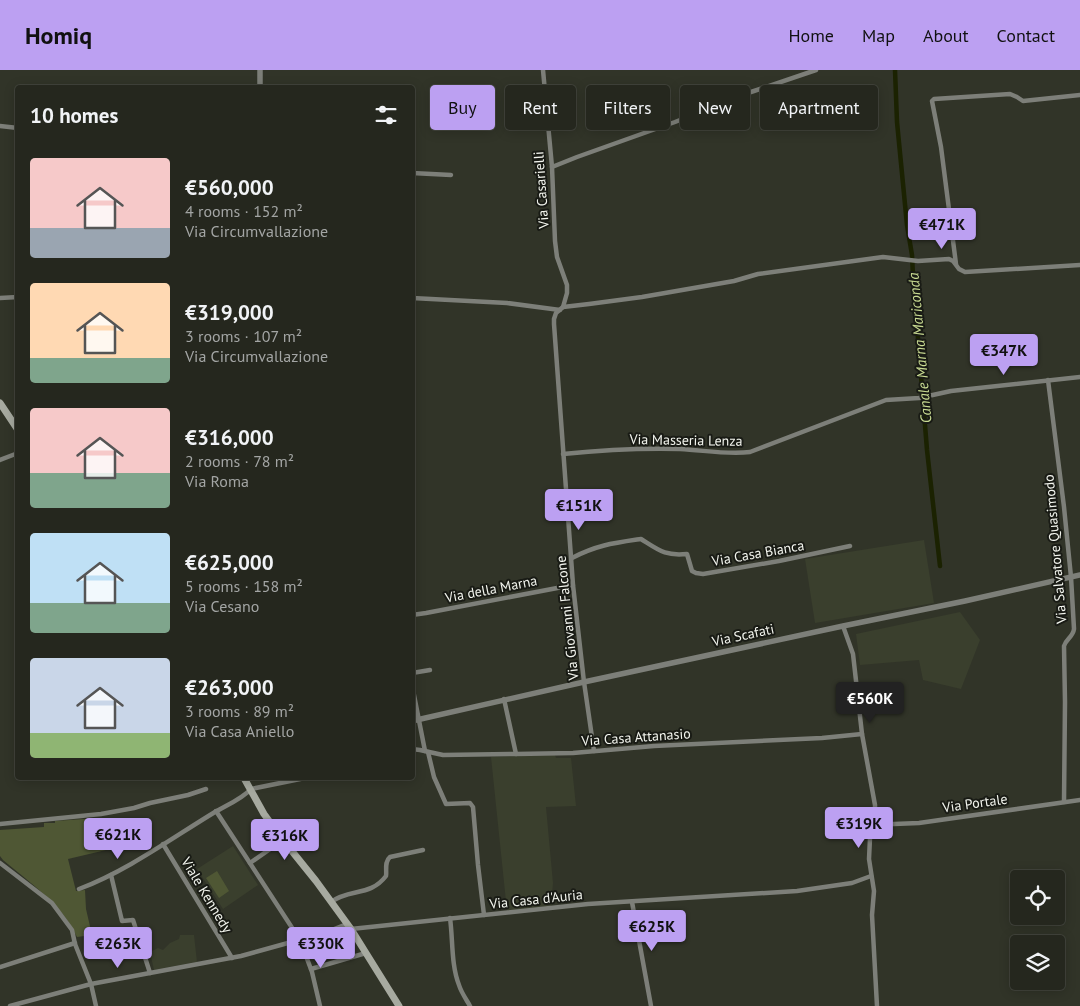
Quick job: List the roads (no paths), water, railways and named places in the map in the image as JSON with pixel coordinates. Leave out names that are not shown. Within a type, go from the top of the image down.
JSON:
[{"type":"main road","points":[[0,403],[15,426]]},
{"type":"main road","points":[[245,780],[264,814],[316,880],[349,926],[398,1006]]},
{"type":"street","points":[[260,70],[260,85]]},
{"type":"street","name":"Via Casarielli","points":[[543,70],[552,167],[557,257],[567,285],[567,293],[561,308]]},
{"type":"street","points":[[552,167],[751,92],[816,70]]},
{"type":"street","points":[[956,265],[941,147],[932,101],[934,99],[1010,94],[1023,101],[1080,95]]},
{"type":"street","points":[[0,126],[15,128]]},
{"type":"street","points":[[415,173],[451,175]]},
{"type":"street","points":[[415,298],[561,308],[642,297],[734,281],[758,274],[883,256],[918,261],[948,259],[965,272],[1080,265]]},
{"type":"street","points":[[0,298],[15,297]]},
{"type":"street","name":"Via Giovanni Falcone","points":[[561,308],[556,313],[554,324],[563,454],[573,585],[594,751]]},
{"type":"street","name":"Via Masseria Lenza","points":[[563,454],[595,450],[665,449],[736,454],[750,452],[886,400],[919,398],[952,391],[1080,377]]},
{"type":"street","name":"Via Salvatore Quasimodo","points":[[1048,380],[1063,497],[1074,630],[1064,646],[1064,802]]},
{"type":"street","points":[[0,460],[15,454]]},
{"type":"street","name":"Via Casa Bianca","points":[[572,558],[585,551],[609,544],[641,539],[658,551],[673,555],[688,554],[692,571],[703,574],[779,562],[850,546]]},
{"type":"street","name":"Via Scafati","points":[[415,720],[1080,575]]},
{"type":"street","name":"Via della Marna","points":[[415,614],[573,585]]},
{"type":"street","points":[[843,626],[854,659],[862,734],[875,805],[874,824],[869,844],[869,859],[874,891],[872,915],[877,1006]]},
{"type":"street","points":[[415,672],[430,670]]},
{"type":"street","points":[[504,700],[516,754]]},
{"type":"street","points":[[415,720],[434,777],[446,804],[470,803],[473,806],[484,915]]},
{"type":"street","name":"Via Casa Attanasio","points":[[415,750],[443,755],[516,754],[822,738],[862,734]]},
{"type":"street","points":[[79,889],[111,875],[247,794],[251,789],[295,780]]},
{"type":"street","points":[[0,824],[101,814],[188,795],[206,789]]},
{"type":"street","name":"Via Portale","points":[[874,824],[919,823],[1080,800]]},
{"type":"street","points":[[216,811],[300,940],[311,969],[320,1006]]},
{"type":"street","points":[[250,863],[283,840]]},
{"type":"street","name":"Viale Kennedy","points":[[163,844],[232,958]]},
{"type":"street","points":[[331,902],[338,897],[377,886],[386,876],[386,864],[390,857],[423,850]]},
{"type":"street","points":[[0,863],[52,903],[72,930],[91,984],[96,1006]]},
{"type":"street","points":[[111,875],[122,921],[134,920],[150,973]]},
{"type":"street","name":"Via Casa d'Auria","points":[[10,1006],[91,984],[232,958],[349,926],[588,904],[694,899],[798,891],[852,883],[871,876]]},
{"type":"street","points":[[632,902],[651,1006]]},
{"type":"street","points":[[450,918],[452,950],[457,978],[459,986],[470,1006]]},
{"type":"street","points":[[0,967],[75,943]]},
{"type":"street","points":[[311,969],[366,953]]},
{"type":"waterway","name":"Canale Marna Mariconda","points":[[895,70],[897,122],[907,225],[912,255],[927,450],[940,566]]}]
